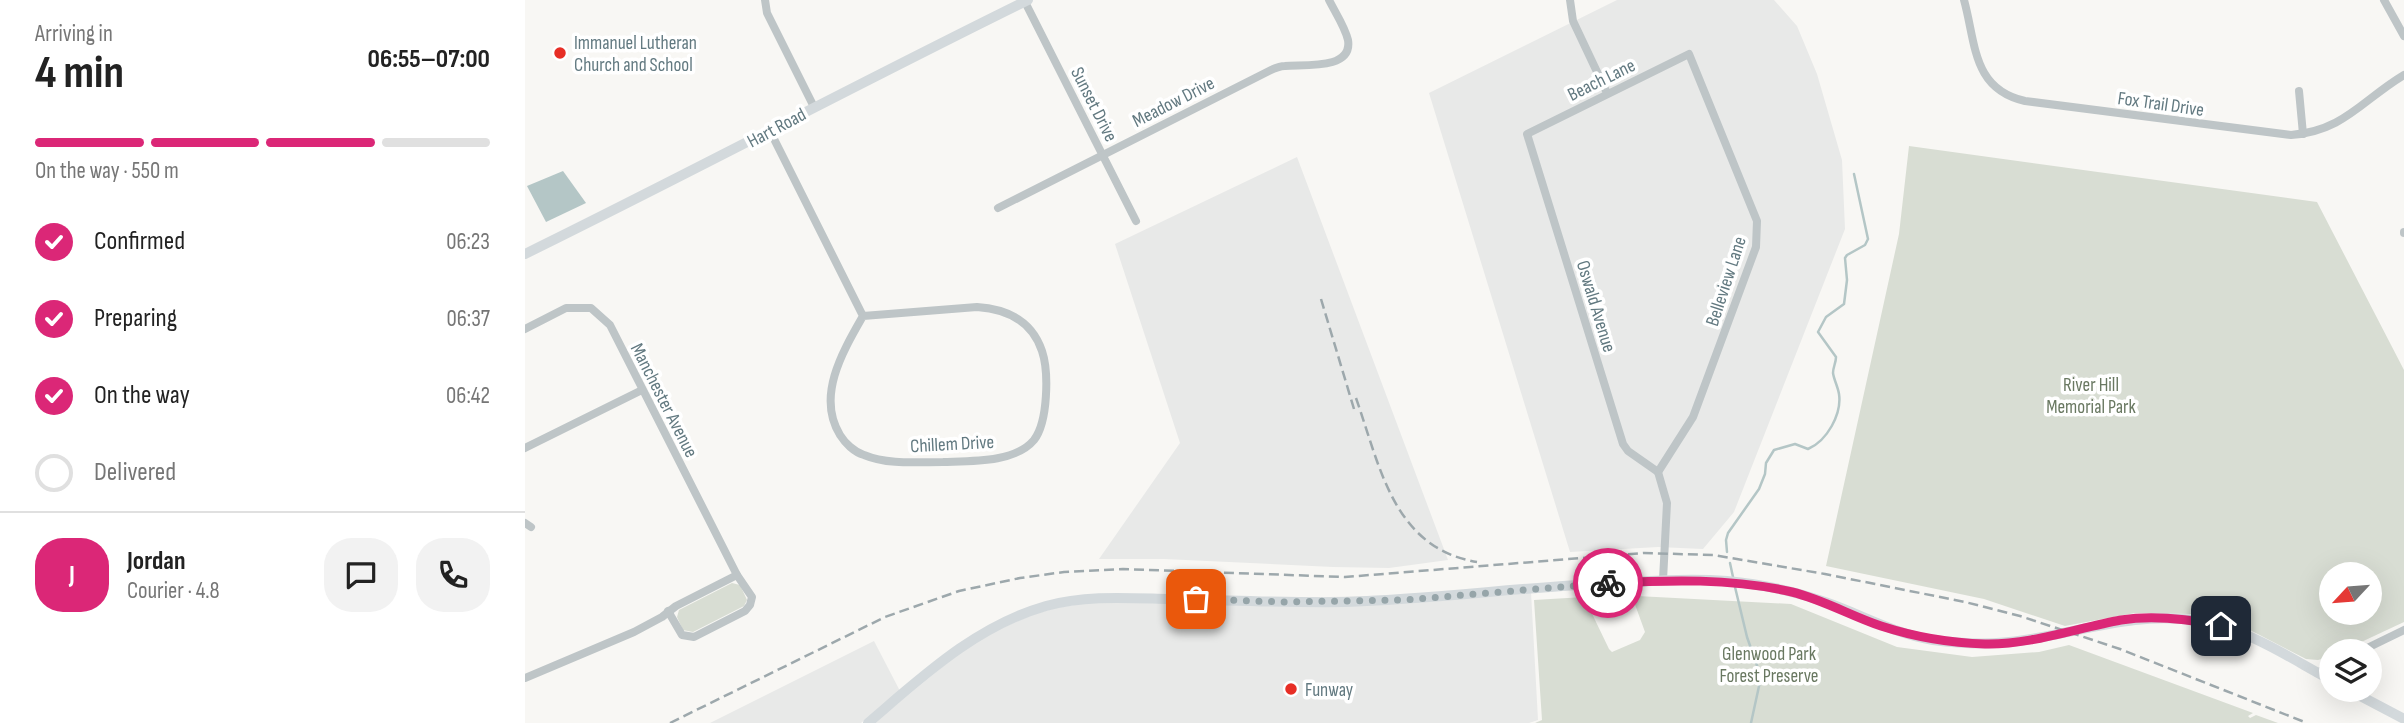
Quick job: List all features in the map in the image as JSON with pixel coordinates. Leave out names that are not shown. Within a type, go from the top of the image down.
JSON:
[{"type":"main road","name":"Hart Road","points":[[525,254],[1026,1]]},
{"type":"main road","points":[[868,723],[973,639],[1013,618],[1046,606],[1075,600],[1122,598],[1277,602],[1368,601],[1568,585],[1663,580],[1728,581],[1791,592],[1827,602],[1880,626],[1932,640],[1986,644],[2025,640],[2123,620],[2170,618],[2201,622],[2221,626],[2264,643],[2317,673]]},
{"type":"main road","points":[[2372,702],[2404,719]]},
{"type":"street","points":[[765,0],[767,13],[814,107]]},
{"type":"street","name":"Meadow Drive","points":[[998,208],[1102,153],[1278,67],[1308,67],[1332,61],[1343,55],[1348,39],[1329,0]]},
{"type":"street","points":[[1570,0],[1573,21],[1607,93]]},
{"type":"street","name":"Fox Trail Drive","points":[[1964,0],[1983,73],[1989,83],[2007,96],[2025,101],[2278,134],[2303,134],[2322,130],[2341,121],[2404,75]]},
{"type":"street","points":[[2384,0],[2404,36]]},
{"type":"street","name":"Sunset Drive","points":[[1026,1],[1136,221]]},
{"type":"street","name":"Beach Lane","points":[[1527,134],[1689,54]]},
{"type":"street","name":"Belleview Lane","points":[[1658,472],[1693,417],[1756,247],[1758,235],[1757,221],[1689,54]]},
{"type":"street","points":[[2299,91],[2303,134]]},
{"type":"street","points":[[770,131],[863,316]]},
{"type":"street","name":"Oswald Avenue","points":[[1527,134],[1623,444],[1628,451],[1658,472]]},
{"type":"street","name":"Chillem Drive","points":[[977,307],[995,308],[1011,313],[1025,323],[1035,336],[1046,366],[1044,410],[1034,440],[1023,449],[1010,454],[978,460],[894,461],[861,455],[842,438],[836,427],[831,412],[830,394],[834,376],[863,316],[977,307]]},
{"type":"street","name":"Manchester Avenue","points":[[525,329],[566,308],[591,308],[610,325],[737,575],[751,597],[750,605],[745,611],[690,638],[679,632],[669,611]]},
{"type":"street","points":[[525,447],[642,390]]},
{"type":"street","points":[[1658,472],[1667,503],[1663,580]]},
{"type":"street","points":[[525,678],[634,632],[737,575]]},
{"type":"street","points":[[2382,641],[2404,630]]},
{"type":"shaded area","points":[[1617,0],[1774,0],[1797,26],[1817,74],[1842,160],[1845,229],[1734,512],[1703,549],[1658,547],[1570,552],[1429,93]]},
{"type":"shaded area","points":[[1297,157],[1448,560],[1389,568],[1099,559],[1180,443],[1115,244]]},
{"type":"shaded area","points":[[563,171],[586,203],[546,222],[527,186]]},
{"type":"shaded area","points":[[1531,592],[1538,720],[1529,723],[874,723],[963,650],[998,630],[1034,614],[1056,608],[1087,603]]},
{"type":"shaded area","points":[[874,641],[900,691],[861,723],[710,723]]},
{"type":"green space","name":"River Hill Memorial Park","points":[[1909,146],[2317,202],[2404,370],[2404,622],[2368,639],[2319,639],[2319,660],[2306,659],[2250,630],[2214,618],[2190,614],[2135,613],[2065,626],[1984,599],[1826,566],[1899,234]]},
{"type":"green space","points":[[732,583],[740,585],[747,600],[744,606],[693,632],[683,630],[677,617],[679,610]]},
{"type":"green space","name":"Glenwood Park Forest Preserve","points":[[1637,596],[1791,604],[1897,647],[1972,657],[2039,652],[2069,645],[2253,713],[2248,716],[2250,718],[2256,715],[2278,723],[1535,723],[1542,720],[1534,600],[1584,597],[1612,652],[1640,640],[1645,632],[1633,599]]},
{"type":"waterway","points":[[1727,552],[1728,533],[1759,489],[1766,463],[1774,450],[1795,444],[1808,449],[1821,440],[1836,418],[1839,402],[1833,373],[1836,357],[1818,332],[1826,317],[1844,304],[1847,280],[1845,258],[1865,245],[1868,239],[1854,174]]},
{"type":"waterway","points":[[1730,563],[1733,577]]},
{"type":"waterway","points":[[1735,587],[1747,637],[1761,677],[1751,723]]},
{"type":"railway","points":[[1321,299],[1354,409]]},
{"type":"railway","points":[[1356,398],[1383,476],[1408,522],[1426,540],[1449,554],[1477,562]]},
{"type":"railway","points":[[670,723],[885,617],[959,591],[1020,578],[1064,572],[1123,569],[1345,577],[1644,553],[1713,555],[1825,574],[1965,602],[2020,616],[2120,649],[2307,723]]},
{"type":"way so far","points":[[1196,599],[1239,602],[1405,600],[1608,583]]},
{"type":"place","name":"Immanuel Lutheran Church and School","points":[[560,53]]},
{"type":"place","name":"Funway","points":[[1291,689]]},
{"type":"route","points":[[1608,583],[1728,581],[1791,592],[1827,602],[1880,626],[1932,640],[1986,644],[2025,640],[2123,620],[2147,618],[2170,618],[2221,626]]}]
